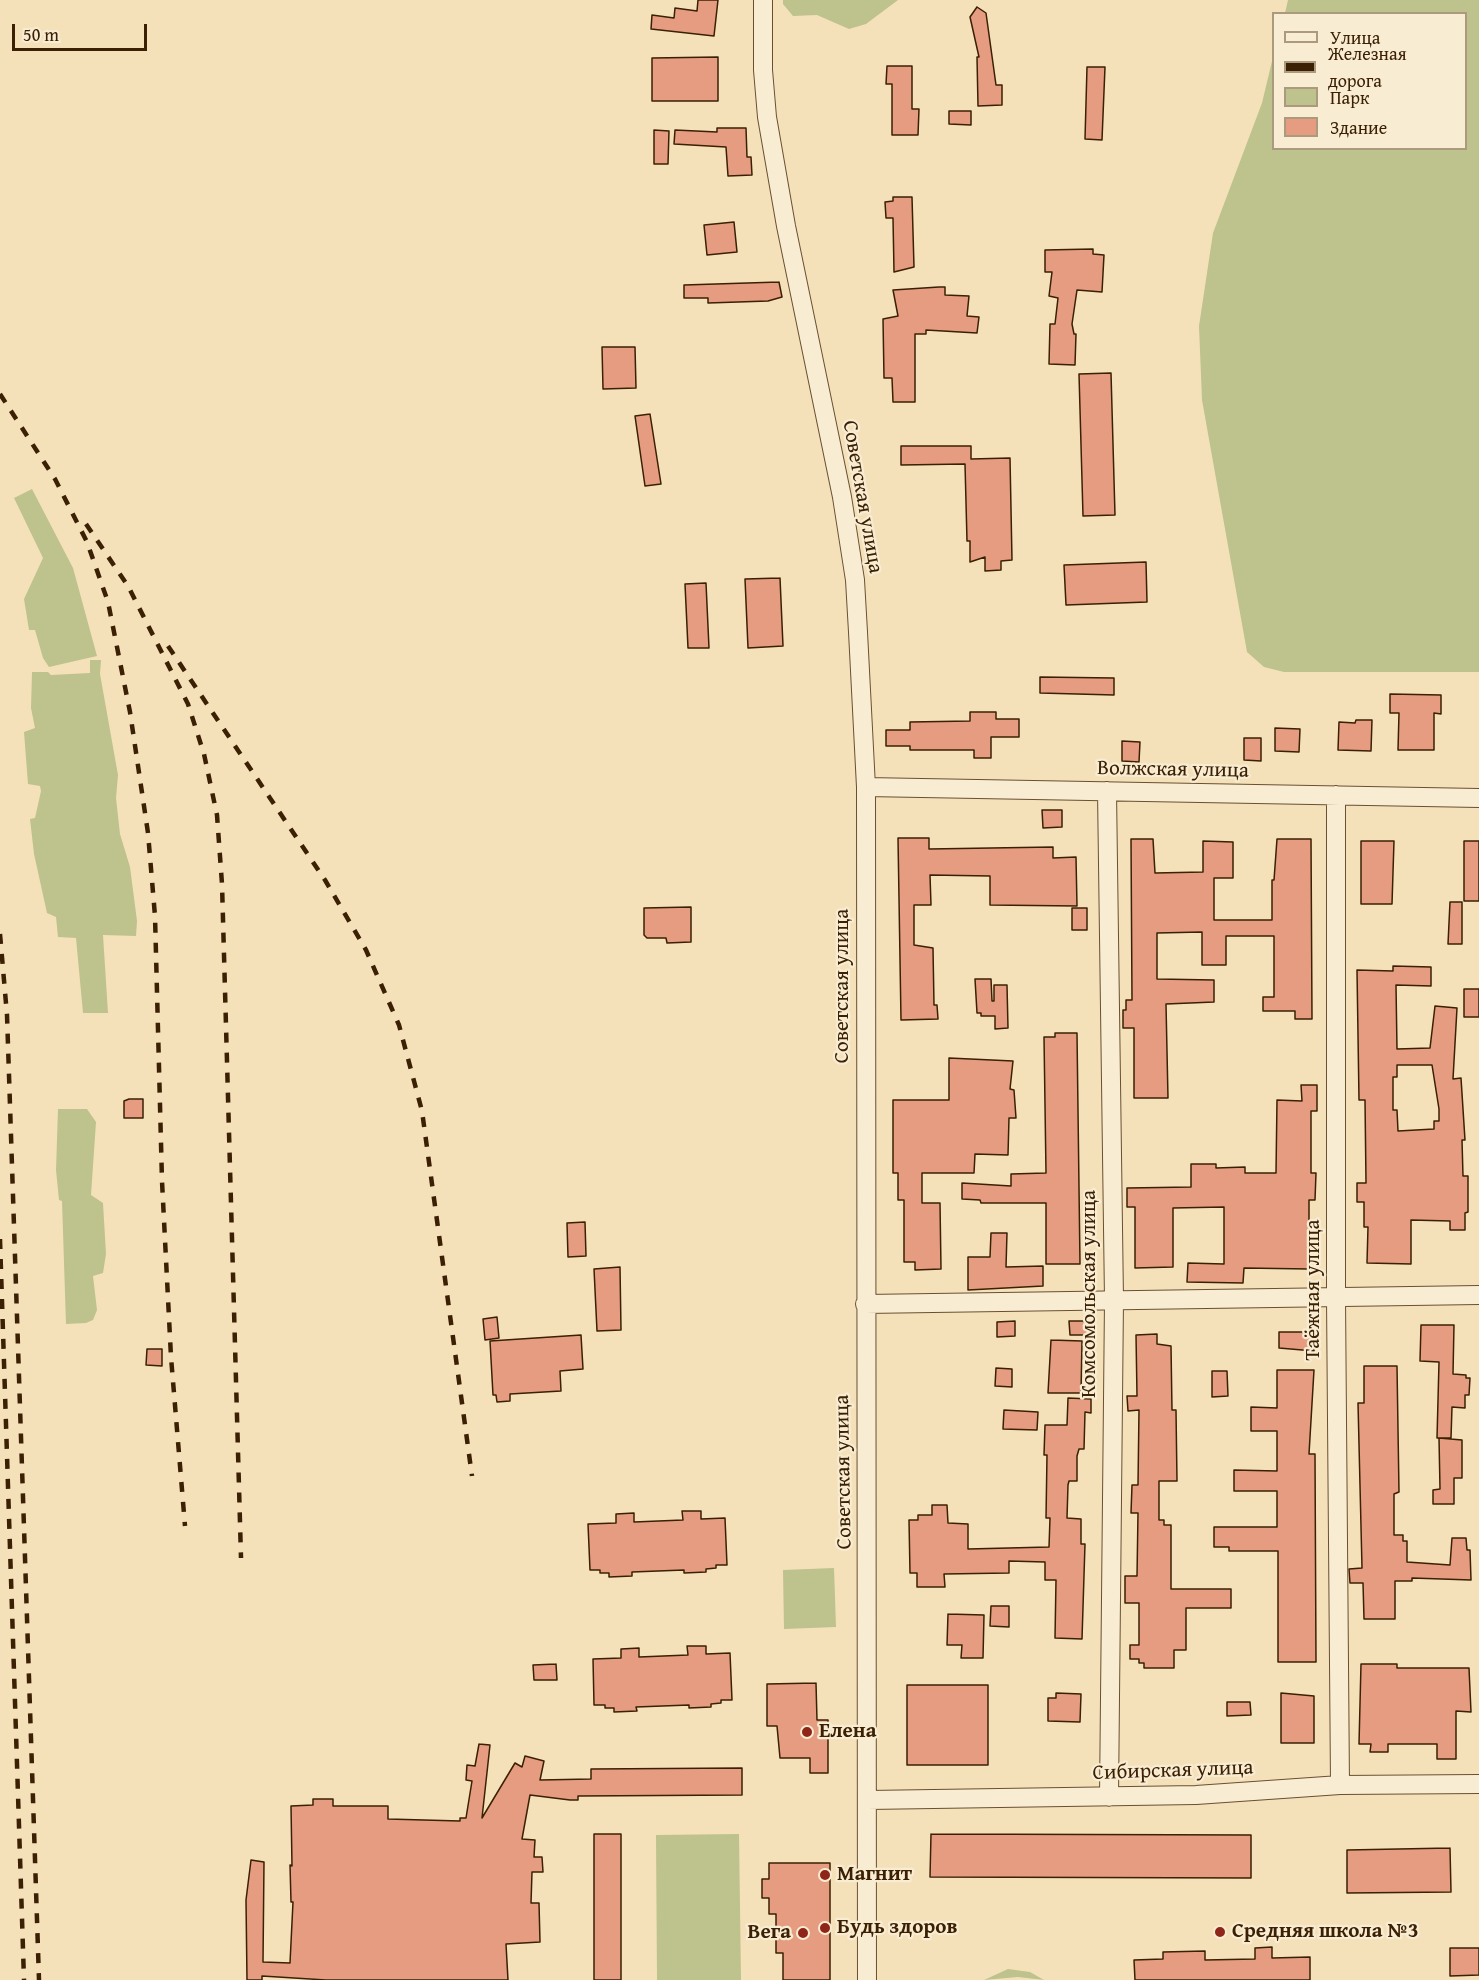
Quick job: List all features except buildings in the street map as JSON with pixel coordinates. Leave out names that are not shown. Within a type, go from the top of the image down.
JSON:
[{"type":"street","name":"Советская улица","points":[[763,0],[765,92],[776,173],[852,555],[866,787],[867,1980]]},
{"type":"street","name":"Волжская улица","points":[[866,787],[1479,798]]},
{"type":"street","name":"Комсомольская улица","points":[[1107,791],[1114,1300],[1109,1797]]},
{"type":"street","name":"Таёжная улица","points":[[1336,795],[1336,1298],[1340,1785]]},
{"type":"street","points":[[865,1304],[1479,1295]]},
{"type":"street","name":"Сибирская улица","points":[[868,1800],[1196,1795],[1340,1785],[1479,1784]]},
{"type":"green space","points":[[783,0],[898,0],[866,24],[849,29],[817,15],[793,16],[783,4]]},
{"type":"green space","points":[[1288,0],[1479,0],[1479,672],[1284,672],[1264,667],[1247,652],[1202,400],[1199,326],[1213,233],[1262,103],[1272,61],[1272,150],[1467,150],[1467,12],[1285,12]]},
{"type":"green space","points":[[32,489],[73,568],[97,656],[49,667],[43,658],[35,630],[29,630],[24,599],[43,558],[14,498]]},
{"type":"green space","points":[[90,660],[101,660],[100,674],[118,775],[116,798],[120,834],[130,867],[137,921],[136,936],[103,935],[108,1013],[83,1013],[76,938],[58,937],[56,917],[47,913],[34,854],[30,819],[35,818],[41,791],[40,786],[28,784],[24,732],[35,728],[31,708],[32,672],[48,672],[51,675],[90,673]]},
{"type":"green space","points":[[58,1109],[87,1109],[96,1122],[91,1195],[103,1203],[106,1254],[103,1273],[93,1276],[97,1310],[93,1320],[86,1323],[66,1324],[62,1201],[59,1200],[56,1170]]},
{"type":"green space","points":[[834,1568],[836,1627],[784,1629],[783,1570]]},
{"type":"green space","points":[[739,1834],[741,1980],[657,1980],[656,1835]]},
{"type":"green space","points":[[1008,1969],[1030,1972],[1044,1980],[1018,1977],[984,1980]]},
{"type":"railway","points":[[0,394],[55,479],[87,542],[108,602],[130,712],[148,833],[155,916],[162,1181],[171,1357],[185,1526]]},
{"type":"railway","points":[[86,524],[128,586],[188,704],[204,754],[217,815],[222,884],[241,1558]]},
{"type":"railway","points":[[168,646],[325,880],[366,950],[399,1025],[422,1111],[472,1476]]},
{"type":"railway","points":[[0,934],[7,1015],[39,1980]]},
{"type":"railway","points":[[0,1239],[24,1980]]},
{"type":"place","name":"Елена","points":[[807,1732]]},
{"type":"place","name":"Магнит","points":[[825,1875]]},
{"type":"place","name":"Будь здоров","points":[[825,1928]]},
{"type":"place","name":"Средняя школа №3","points":[[1220,1932]]},
{"type":"place","name":"Вега","points":[[803,1933]]}]
